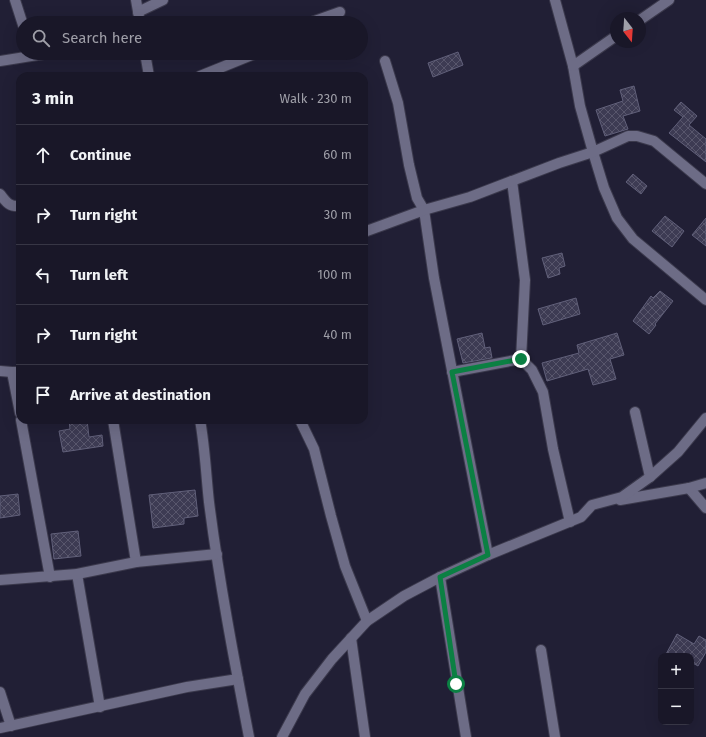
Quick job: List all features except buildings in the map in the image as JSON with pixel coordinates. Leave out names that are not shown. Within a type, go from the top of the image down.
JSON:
[{"type":"street","points":[[15,0],[20,16]]},
{"type":"street","points":[[136,0],[139,16]]},
{"type":"street","points":[[138,12],[163,0]]},
{"type":"street","points":[[555,0],[573,66],[580,106],[593,152],[604,188],[617,218],[633,239],[706,300]]},
{"type":"street","points":[[646,16],[669,0]]},
{"type":"street","points":[[329,16],[340,12]]},
{"type":"street","points":[[573,66],[610,40]]},
{"type":"street","points":[[0,61],[16,58]]},
{"type":"street","points":[[146,60],[148,72]]},
{"type":"street","points":[[210,72],[240,60]]},
{"type":"street","points":[[385,61],[398,103],[404,141],[417,198],[424,210],[434,278],[488,555]]},
{"type":"street","points":[[368,231],[424,210],[470,197],[559,163],[593,152],[628,136],[636,136],[654,141],[706,184]]},
{"type":"street","points":[[512,181],[525,280],[521,359],[532,370],[543,392],[553,449],[570,522]]},
{"type":"street","points":[[0,194],[6,203],[16,206]]},
{"type":"street","points":[[452,372],[521,359]]},
{"type":"street","points":[[0,371],[16,372]]},
{"type":"street","points":[[635,412],[650,477]]},
{"type":"street","points":[[282,737],[305,694],[332,659],[367,621],[404,596],[440,577],[488,555],[581,517],[592,504],[622,497],[650,477],[678,452],[706,418]]},
{"type":"street","points":[[22,424],[50,577]]},
{"type":"street","points":[[114,424],[136,562]]},
{"type":"street","points":[[201,424],[209,502],[217,554],[249,737]]},
{"type":"street","points":[[302,424],[314,449],[345,566],[367,621]]},
{"type":"street","points":[[592,504],[689,488],[706,483]]},
{"type":"street","points":[[689,488],[706,508]]},
{"type":"street","points":[[0,580],[77,574],[136,562],[217,554]]},
{"type":"street","points":[[77,574],[100,707]]},
{"type":"street","points":[[440,577],[466,737]]},
{"type":"street","points":[[351,638],[365,737]]},
{"type":"street","points":[[541,650],[555,737]]},
{"type":"street","points":[[0,728],[187,688],[238,679]]},
{"type":"street","points":[[0,692],[11,726]]},
{"type":"route","points":[[456,684],[440,577],[488,555],[452,372],[521,359]]}]
